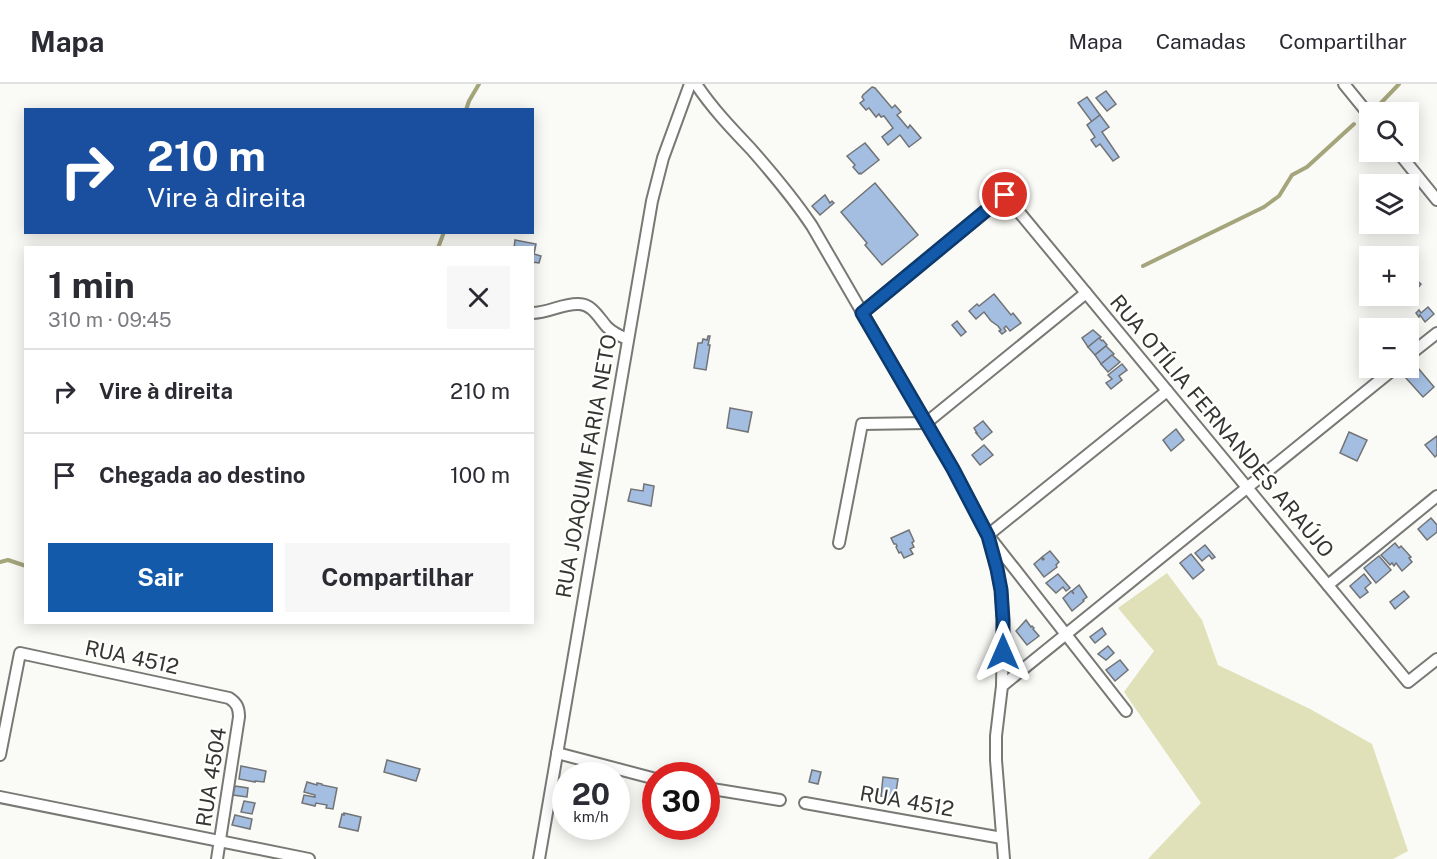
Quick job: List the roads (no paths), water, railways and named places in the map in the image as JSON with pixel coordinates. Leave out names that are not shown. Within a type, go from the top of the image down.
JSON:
[{"type":"street","name":"RUA JOAQUIM FARIA NETO","points":[[539,859],[652,201],[663,158],[690,84]]},
{"type":"street","points":[[696,84],[714,109],[795,200],[953,469],[988,536],[1126,711]]},
{"type":"street","points":[[1344,84],[1359,102]]},
{"type":"street","points":[[1406,162],[1437,200]]},
{"type":"street","name":"RUA OTÍLIA FERNANDES ARAÚJO","points":[[862,313],[1005,195],[1408,682],[1437,659]]},
{"type":"street","points":[[839,543],[862,424],[926,423],[1086,293]]},
{"type":"street","points":[[534,313],[546,312],[577,303],[586,305],[617,335],[627,339]]},
{"type":"street","points":[[1419,347],[1437,333]]},
{"type":"street","points":[[1002,686],[1383,378]]},
{"type":"street","points":[[988,536],[1167,391]]},
{"type":"street","points":[[1328,585],[1437,496]]},
{"type":"street","points":[[988,536],[1001,590],[1003,620],[1002,686],[996,736],[996,760],[1004,859]]},
{"type":"street","name":"RUA 4512","points":[[0,755],[20,653],[218,694],[235,702]]},
{"type":"street","name":"RUA 4504","points":[[217,859],[239,717],[239,708],[235,702]]},
{"type":"street","points":[[557,753],[642,775]]},
{"type":"street","points":[[720,790],[780,800]]},
{"type":"street","points":[[0,797],[309,859]]},
{"type":"street","name":"RUA 4512","points":[[805,803],[1002,838]]},
{"type":"waterway","points":[[467,108],[479,84]]},
{"type":"waterway","points":[[1382,102],[1399,84]]},
{"type":"waterway","points":[[1143,266],[1264,207],[1279,196],[1292,175],[1307,167],[1354,124]]},
{"type":"waterway","points":[[439,246],[443,234]]},
{"type":"waterway","points":[[0,562],[8,560],[24,565]]}]
